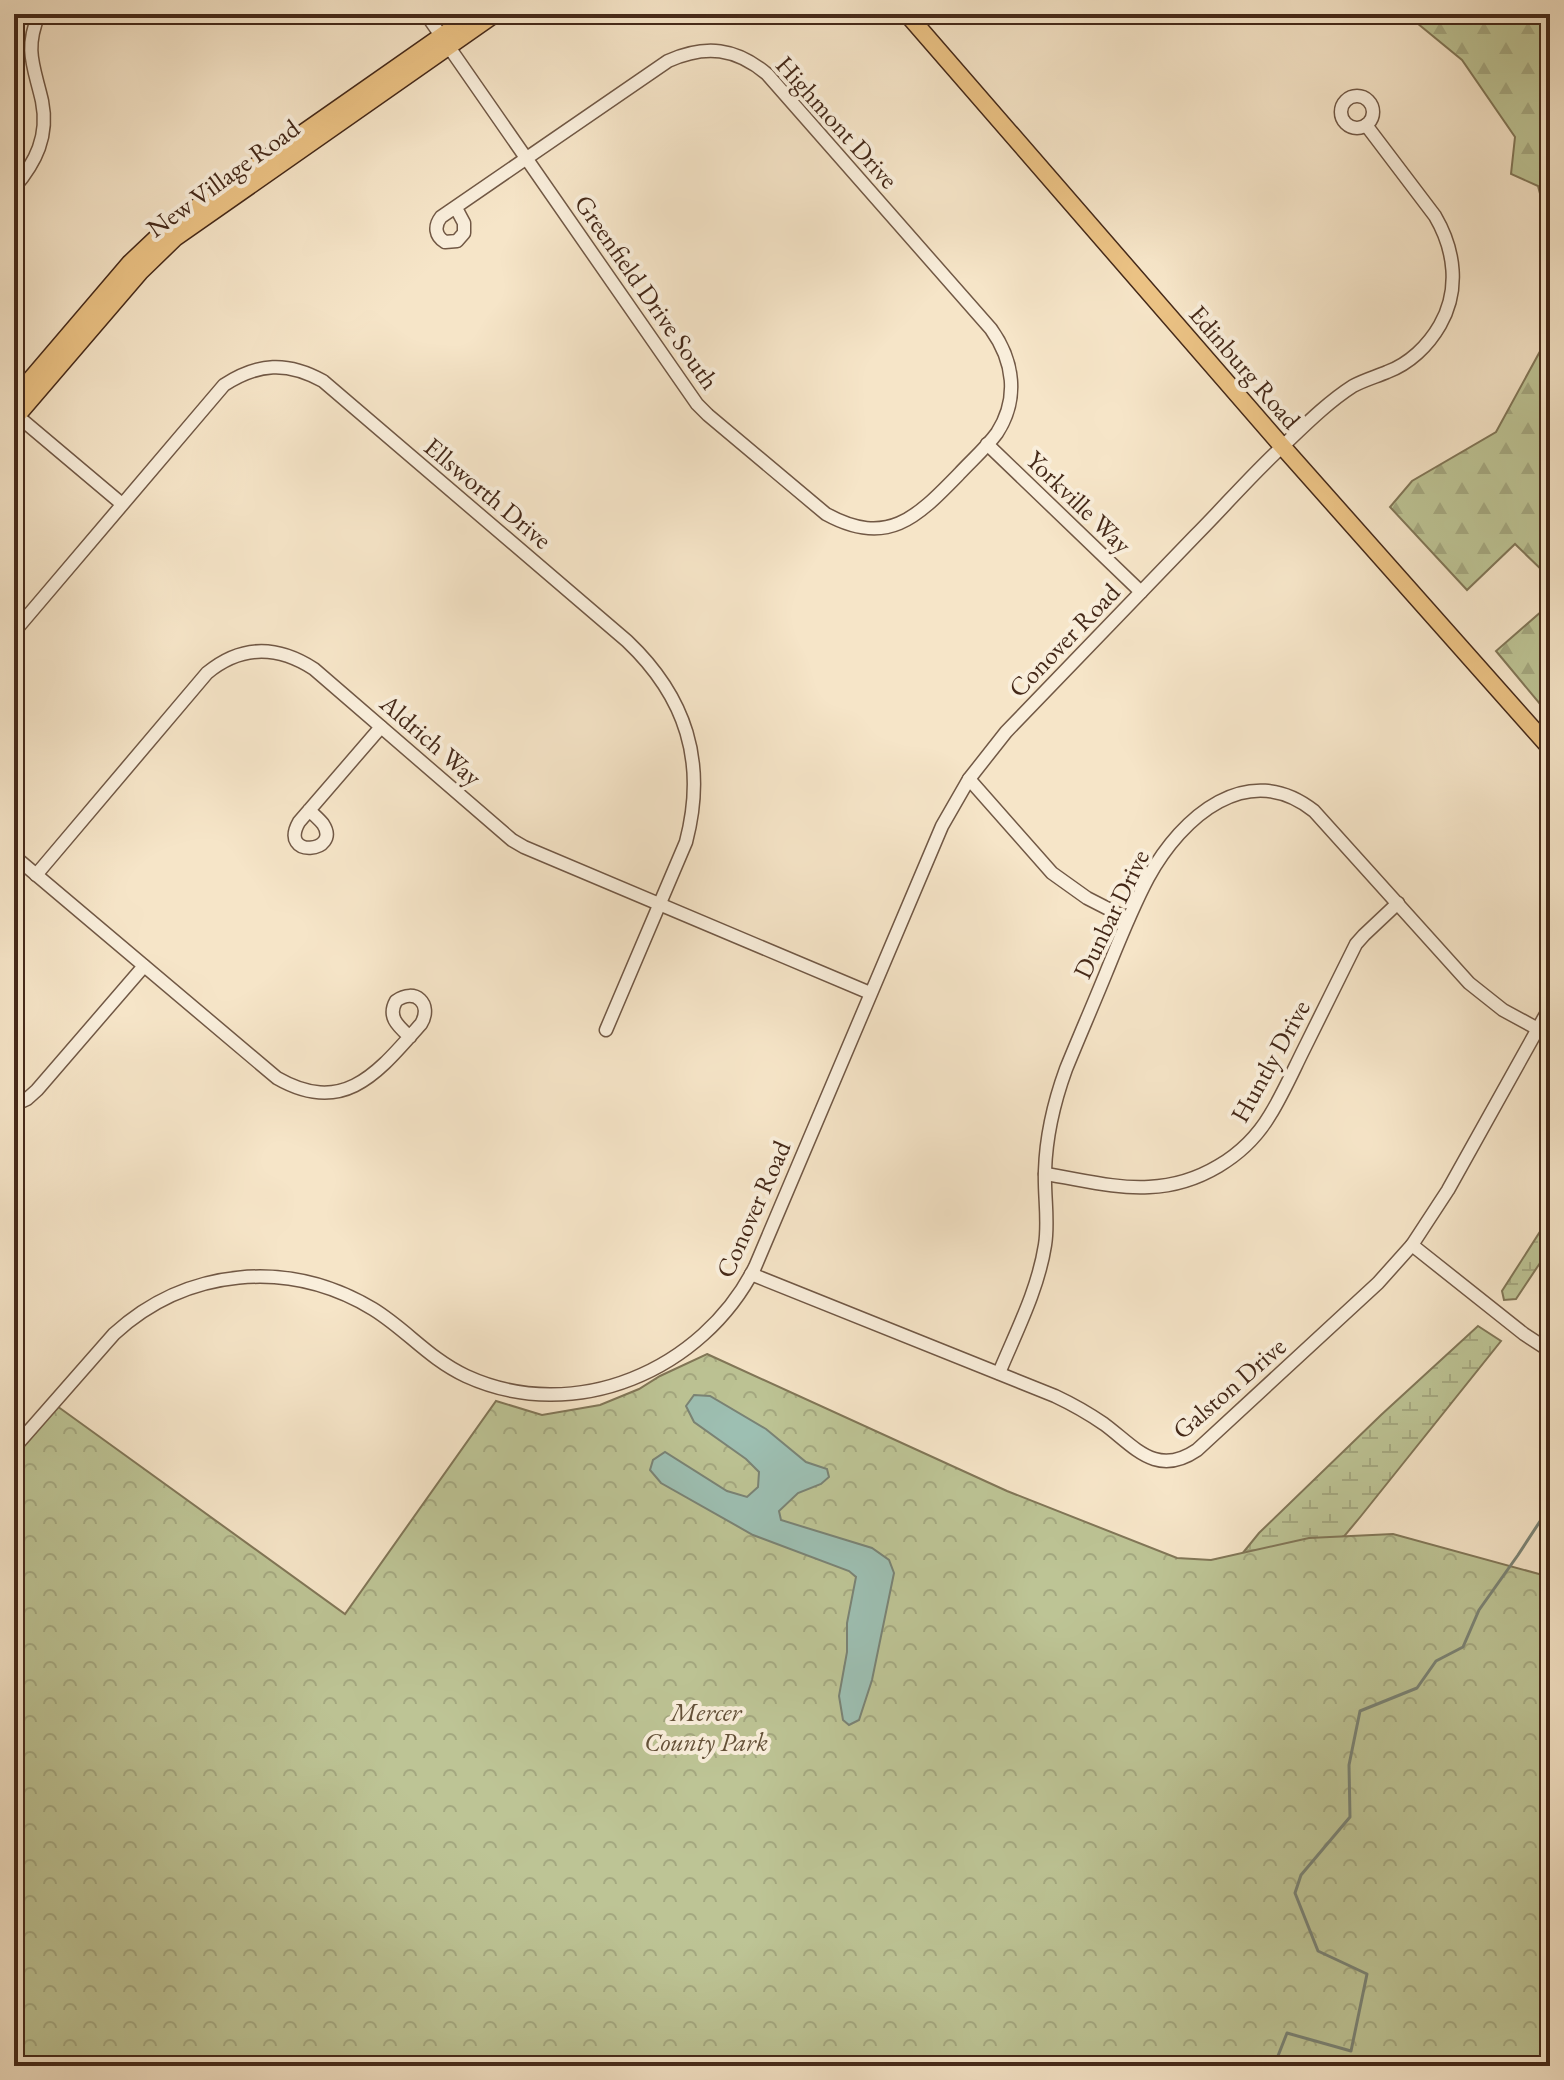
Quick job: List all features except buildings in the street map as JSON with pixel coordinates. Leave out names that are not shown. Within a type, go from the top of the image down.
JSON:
[{"type":"main road","name":"New Village Road","points":[[445,41],[473,14]]},
{"type":"main road","name":"New Village Road","points":[[15,411],[130,263],[167,228],[445,41],[495,14]]},
{"type":"main road","name":"Edinburg Road","points":[[907,14],[1282,446],[1550,748]]},
{"type":"street","points":[[14,188],[33,165],[43,134],[42,101],[31,56],[39,14]]},
{"type":"street","name":"Greenfield Drive South","points":[[426,14],[697,404],[826,514],[853,526],[882,528],[923,510],[987,444],[1003,423],[1012,381]]},
{"type":"street","name":"Highmont Drive","points":[[456,208],[668,61],[700,51],[727,52],[742,57],[767,74],[991,329],[1006,353],[1012,381]]},
{"type":"street","name":"Conover Road","points":[[14,1448],[114,1334],[131,1319],[165,1297],[203,1284],[272,1277],[336,1291],[376,1311],[430,1355],[469,1377],[515,1391],[563,1394],[611,1387],[672,1360],[706,1333],[725,1313],[751,1274],[942,826],[969,779],[1006,732],[1282,446],[1343,393],[1406,363],[1439,326],[1451,297],[1452,262],[1444,230],[1366,125]]},
{"type":"street","name":"Ellsworth Drive","points":[[14,632],[224,385],[238,376],[264,367],[280,367],[323,381],[627,641],[658,674],[675,702],[687,732],[694,777],[694,800],[686,842],[606,1030]]},
{"type":"street","points":[[15,411],[122,504]]},
{"type":"street","name":"Yorkville Way","points":[[987,444],[1141,592]]},
{"type":"street","name":"Aldrich Way","points":[[36,875],[207,673],[229,658],[256,651],[272,651],[301,660],[314,669],[512,840],[524,847],[870,993]]},
{"type":"street","points":[[309,810],[381,727]]},
{"type":"street","points":[[969,779],[1052,873],[1087,898],[1128,919]]},
{"type":"street","name":"Dunbar Drive","points":[[999,1373],[1042,1263],[1046,1242],[1047,1147],[1057,1094],[1066,1069],[1148,878],[1176,838],[1222,799],[1250,790],[1278,792],[1314,811],[1469,983],[1503,1010],[1538,1029]]},
{"type":"street","points":[[14,856],[289,1085],[304,1090],[334,1092],[362,1083],[410,1037]]},
{"type":"street","name":"Huntly Drive","points":[[1045,1174],[1149,1187],[1203,1175],[1234,1156],[1271,1113],[1356,944],[1398,903]]},
{"type":"street","points":[[14,1105],[37,1090],[144,966]]},
{"type":"street","name":"Galston Drive","points":[[751,1274],[1055,1396],[1081,1409],[1147,1457],[1158,1460],[1181,1458],[1197,1450],[1367,1293],[1412,1245],[1448,1190],[1550,1007]]},
{"type":"street","points":[[1412,1245],[1550,1351]]},
{"type":"green space","points":[[1406,14],[1550,14],[1550,232],[1538,186],[1511,174],[1515,137],[1462,60]]},
{"type":"green space","points":[[1550,333],[1550,578],[1515,544],[1467,590],[1390,507],[1412,481],[1496,432]]},
{"type":"green space","points":[[1550,604],[1550,716],[1496,651]]},
{"type":"green space","points":[[1550,1216],[1550,1248],[1516,1299],[1504,1300],[1502,1291]]},
{"type":"green space","points":[[1478,1326],[1501,1341],[1361,1516],[984,1968],[807,2066],[1259,1533]]},
{"type":"green space","name":"Mercer County Park","points":[[707,1354],[1007,1491],[1177,1558],[1211,1560],[1309,1538],[1393,1534],[1550,1577],[1550,2066],[14,2066],[14,1456],[57,1406],[345,1614],[496,1401],[542,1415],[600,1405]]},
{"type":"shaded area","points":[[694,1395],[710,1396],[766,1429],[806,1462],[827,1469],[829,1477],[821,1484],[798,1493],[779,1511],[781,1520],[872,1548],[889,1560],[894,1573],[872,1680],[859,1720],[849,1725],[843,1720],[839,1696],[847,1652],[847,1623],[856,1577],[849,1571],[753,1535],[661,1483],[650,1470],[653,1460],[665,1452],[727,1491],[747,1497],[758,1487],[759,1472],[694,1422],[686,1406]]},
{"type":"waterway","points":[[1274,2066],[1287,2033],[1351,2051],[1367,1974],[1318,1951],[1295,1893],[1301,1875],[1350,1817],[1349,1765],[1360,1711],[1417,1688],[1436,1661],[1463,1647],[1479,1610],[1550,1506]]}]
